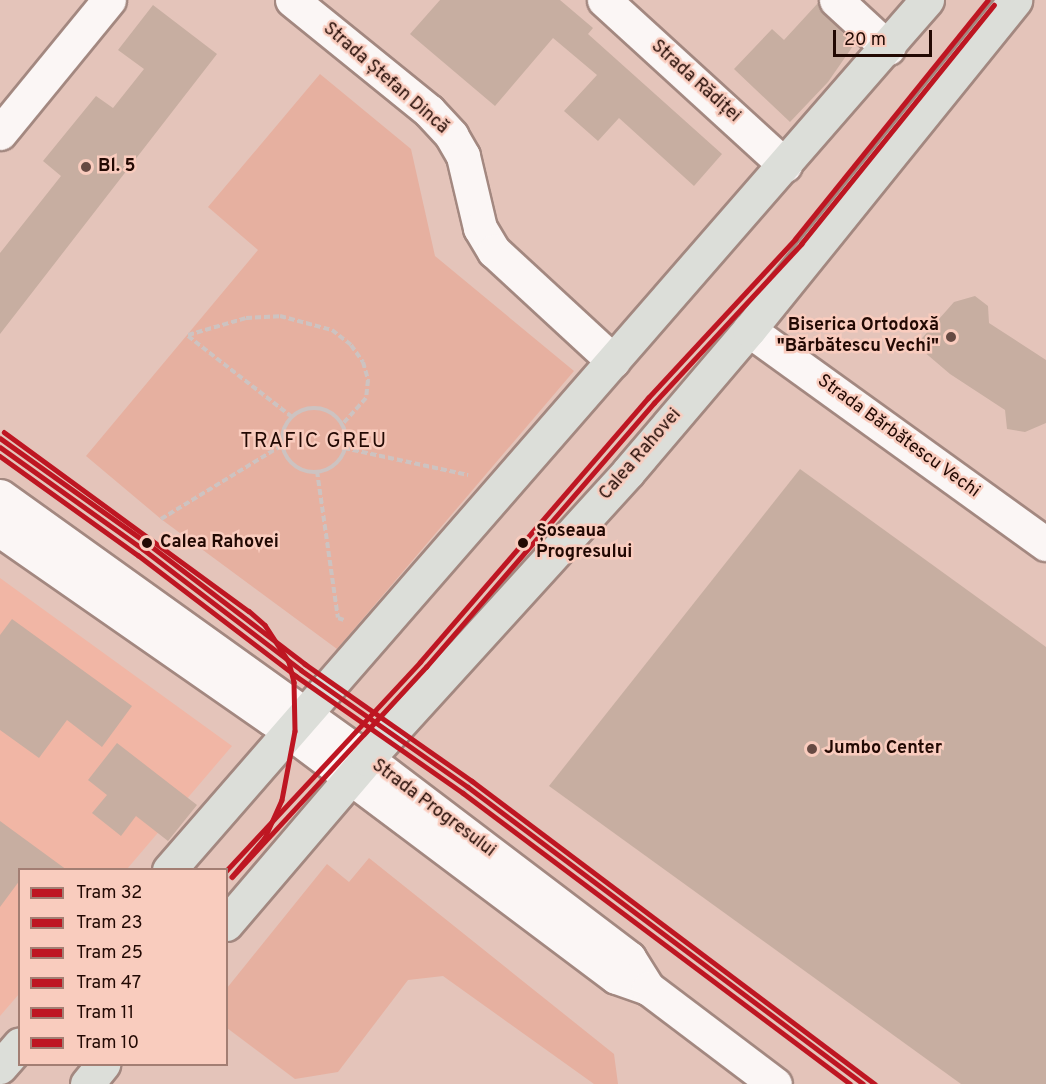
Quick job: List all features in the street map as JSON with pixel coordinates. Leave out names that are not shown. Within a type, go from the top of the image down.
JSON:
[{"type":"main road","points":[[171,868],[295,721],[888,48],[927,0]]},
{"type":"main road","name":"Calea Rahovei","points":[[228,922],[359,768],[628,472],[749,330],[1015,0]]},
{"type":"main road","points":[[0,1067],[18,1046]]},
{"type":"main road","points":[[87,1084],[103,1066]]},
{"type":"street","points":[[0,133],[109,0]]},
{"type":"street","name":"Strada Ștefan Dincă","points":[[292,0],[429,111],[451,135],[463,156],[480,228],[494,251],[613,361]]},
{"type":"street","name":"Strada Rădiței","points":[[604,0],[784,165]]},
{"type":"street","points":[[836,0],[888,48]]},
{"type":"street","name":"Strada Bărbătescu Vechi","points":[[749,330],[1046,544]]},
{"type":"street","name":"Strada Progresului","points":[[0,496],[359,768],[616,977],[648,988],[775,1084]]},
{"type":"street","name":"Strada Progresului","points":[[0,530],[295,721]]},
{"type":"path","points":[[292,417],[188,335],[246,318],[280,316],[332,330],[351,345],[363,362],[368,380],[366,398],[342,425]]},
{"type":"path","points":[[309,408],[328,411],[342,425],[344,448],[334,464],[317,471],[294,465],[282,445],[286,425],[292,417],[309,408]]},
{"type":"path","points":[[161,519],[282,445]]},
{"type":"path","points":[[344,448],[472,476]]},
{"type":"path","points":[[317,471],[338,618],[376,630]]},
{"type":"shaded area","points":[[320,74],[411,149],[435,256],[574,371],[337,649],[161,519],[86,456],[258,250],[208,207]]},
{"type":"shaded area","points":[[0,578],[232,746],[128,868],[18,868],[18,995],[0,1016]]},
{"type":"shaded area","points":[[369,858],[614,1054],[618,1084],[594,1084],[443,976],[408,980],[338,1072],[295,1079],[228,1029],[228,987],[327,864],[349,882]]},
{"type":"building","points":[[440,0],[560,0],[593,28],[588,34],[722,154],[694,186],[619,118],[598,141],[564,111],[597,75],[553,38],[495,106],[410,34]]},
{"type":"building","points":[[818,3],[853,46],[828,82],[790,122],[734,69],[772,29],[784,40]]},
{"type":"building","name":"Bl. 5","points":[[153,5],[217,54],[0,334],[0,253],[61,176],[43,161],[96,96],[113,108],[144,69],[118,50]]},
{"type":"building","points":[[975,296],[988,306],[989,323],[1046,360],[1046,423],[1025,432],[1007,429],[1005,410],[950,374],[916,345],[954,302]]},
{"type":"building","name":"Jumbo Center","points":[[800,469],[1046,647],[1046,1084],[961,1084],[549,786]]},
{"type":"building","points":[[12,619],[132,706],[102,747],[67,720],[39,758],[0,730],[0,635]]},
{"type":"building","points":[[117,743],[197,805],[168,841],[136,816],[121,836],[92,813],[107,795],[88,780]]},
{"type":"building","points":[[0,821],[64,868],[18,868],[18,883],[0,907]]},
{"type":"tram line","name":"32","points":[[228,869],[420,662],[648,398],[795,239],[988,0]]},
{"type":"tram line","name":"23","points":[[232,877],[426,667],[654,403],[801,244],[994,5]]},
{"type":"tram line","name":"11","points":[[4,432],[249,611],[265,625],[289,662],[294,682],[295,731],[282,800],[265,838],[232,877]]},
{"type":"tram line","name":"25","points":[[0,438],[147,543],[305,664],[472,781],[875,1084]]},
{"type":"tram line","name":"47","points":[[0,447],[143,549],[301,670],[468,787],[863,1084]]},
{"type":"tram line","name":"10","points":[[0,456],[138,555],[296,676],[463,793],[850,1084]]},
{"type":"place","name":"Bl. 5","points":[[86,167]]},
{"type":"place","name":"Biserica Ortodoxă \"Bărbătescu Vechi\"","points":[[951,337]]},
{"type":"place","name":"Calea Rahovei","points":[[147,543]]},
{"type":"place","name":"Șoseaua Progresului","points":[[523,543]]},
{"type":"place","name":"Jumbo Center","points":[[812,749]]},
{"type":"district","name":"TRAFIC GREU","points":[[314,442]]}]
